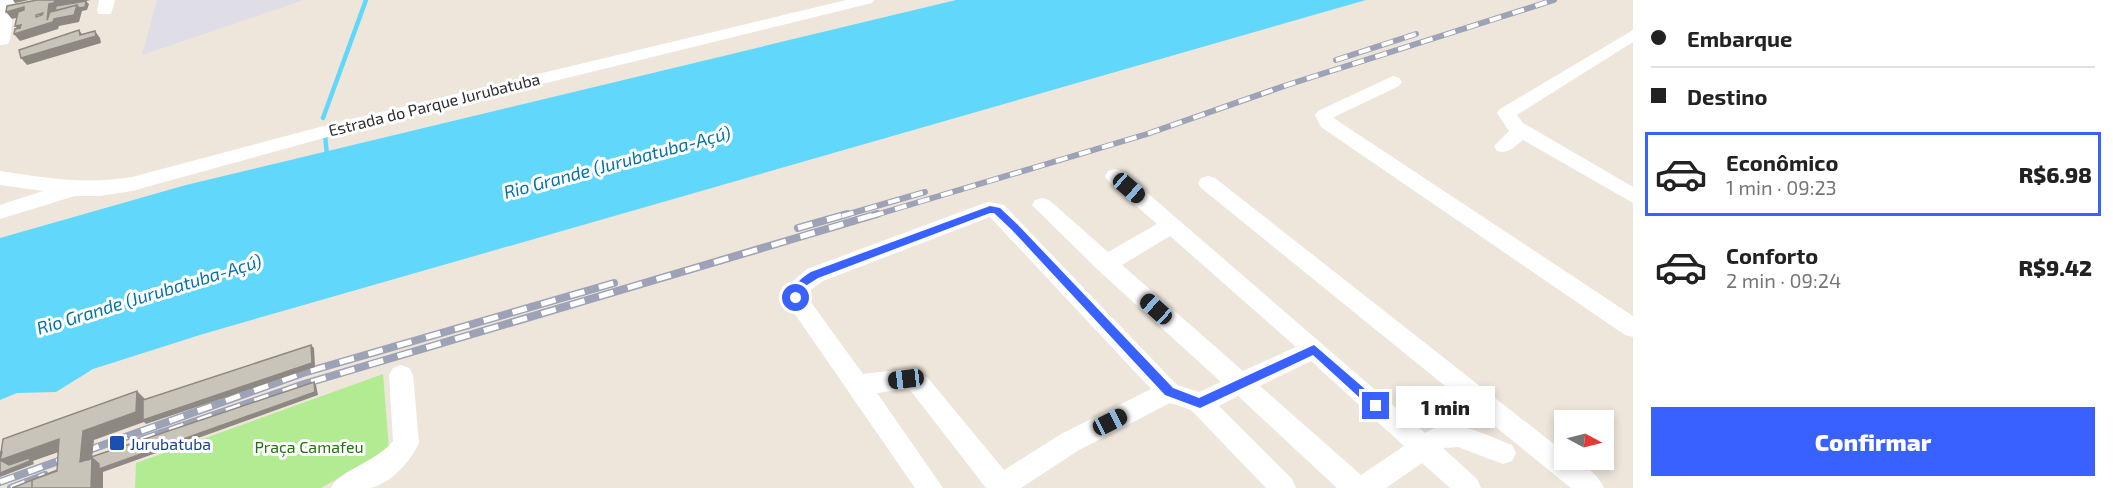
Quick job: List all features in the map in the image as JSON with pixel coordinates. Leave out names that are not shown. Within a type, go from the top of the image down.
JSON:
[{"type":"street","points":[[2,40],[7,0]]},
{"type":"street","name":"Estrada do Parque Jurubatuba","points":[[0,178],[74,189],[100,189],[132,184],[335,129],[866,0]]},
{"type":"street","points":[[1633,35],[1506,113],[1509,120],[1522,130],[1633,196]]},
{"type":"street","points":[[1393,82],[1324,115],[1328,123],[1633,328]]},
{"type":"street","points":[[1504,146],[1522,130]]},
{"type":"street","points":[[1115,176],[1314,349],[1434,466],[1468,488]]},
{"type":"street","points":[[1208,183],[1591,488]]},
{"type":"street","points":[[0,212],[74,189]]},
{"type":"street","points":[[1042,205],[1239,385],[1356,488]]},
{"type":"street","points":[[930,488],[796,298],[803,282],[815,275],[990,209],[997,210],[1015,227],[1169,392],[1200,403],[1283,488]]},
{"type":"street","points":[[1106,264],[1171,225]]},
{"type":"street","points":[[1200,403],[1314,349]]},
{"type":"street","points":[[344,488],[393,461],[402,452],[406,443],[401,375]]},
{"type":"street","points":[[858,385],[906,379],[919,384],[1000,487],[1070,442],[1169,392]]},
{"type":"street","points":[[1434,466],[1439,437],[1449,435],[1458,436],[1503,453]]},
{"type":"street","points":[[1364,488],[1434,466]]},
{"type":"shaded area","points":[[157,0],[304,0],[142,55]]},
{"type":"green space","name":"Praça Camafeu","points":[[383,374],[389,449],[321,488],[135,488],[136,463]]},
{"type":"water","name":"Rio Grande (Jurubatuba-Açú)","points":[[956,0],[1366,0],[203,334],[93,369],[56,392],[17,393],[0,400],[0,238],[186,185]]},
{"type":"building","points":[[37,0],[55,0],[54,3],[49,4],[47,20],[50,12],[77,5],[74,15],[54,19],[53,22],[14,34],[15,29],[20,28],[21,25],[15,26],[18,12],[24,10],[24,7],[6,12],[7,6]]},
{"type":"building","points":[[86,1],[85,7],[79,8],[77,5],[55,11],[56,6]]},
{"type":"building","points":[[79,30],[80,35],[95,31],[96,36],[21,58],[19,50]]},
{"type":"building","points":[[311,345],[312,363],[143,420],[143,400]]},
{"type":"building","points":[[314,382],[315,392],[99,469],[99,464],[92,458],[88,460],[88,458]]},
{"type":"building","points":[[137,391],[136,412],[83,431],[80,462],[92,458],[91,488],[32,488],[32,480],[57,471],[59,439],[0,460],[3,439]]},
{"type":"building","points":[[29,458],[30,461],[0,473],[0,460],[9,465]]},
{"type":"building","points":[[32,480],[32,488],[12,488]]},
{"type":"waterway","points":[[323,118],[366,0]]},
{"type":"waterway","points":[[325,134],[327,156]]},
{"type":"railway","points":[[872,216],[1147,134],[1287,85],[1554,0]]},
{"type":"railway","points":[[1336,60],[1416,34]]},
{"type":"railway","points":[[842,216],[925,192]]},
{"type":"railway","points":[[798,228],[847,214]]},
{"type":"railway","points":[[141,440],[304,384],[877,214]]},
{"type":"railway","points":[[0,482],[303,373],[614,283]]},
{"type":"railway","points":[[11,488],[45,475]]},
{"type":"place","name":"Jurubatuba","points":[[117,443]]},
{"type":"route","points":[[796,298],[803,282],[815,275],[990,209],[997,210],[1169,392],[1200,403],[1314,349],[1376,406]]}]
